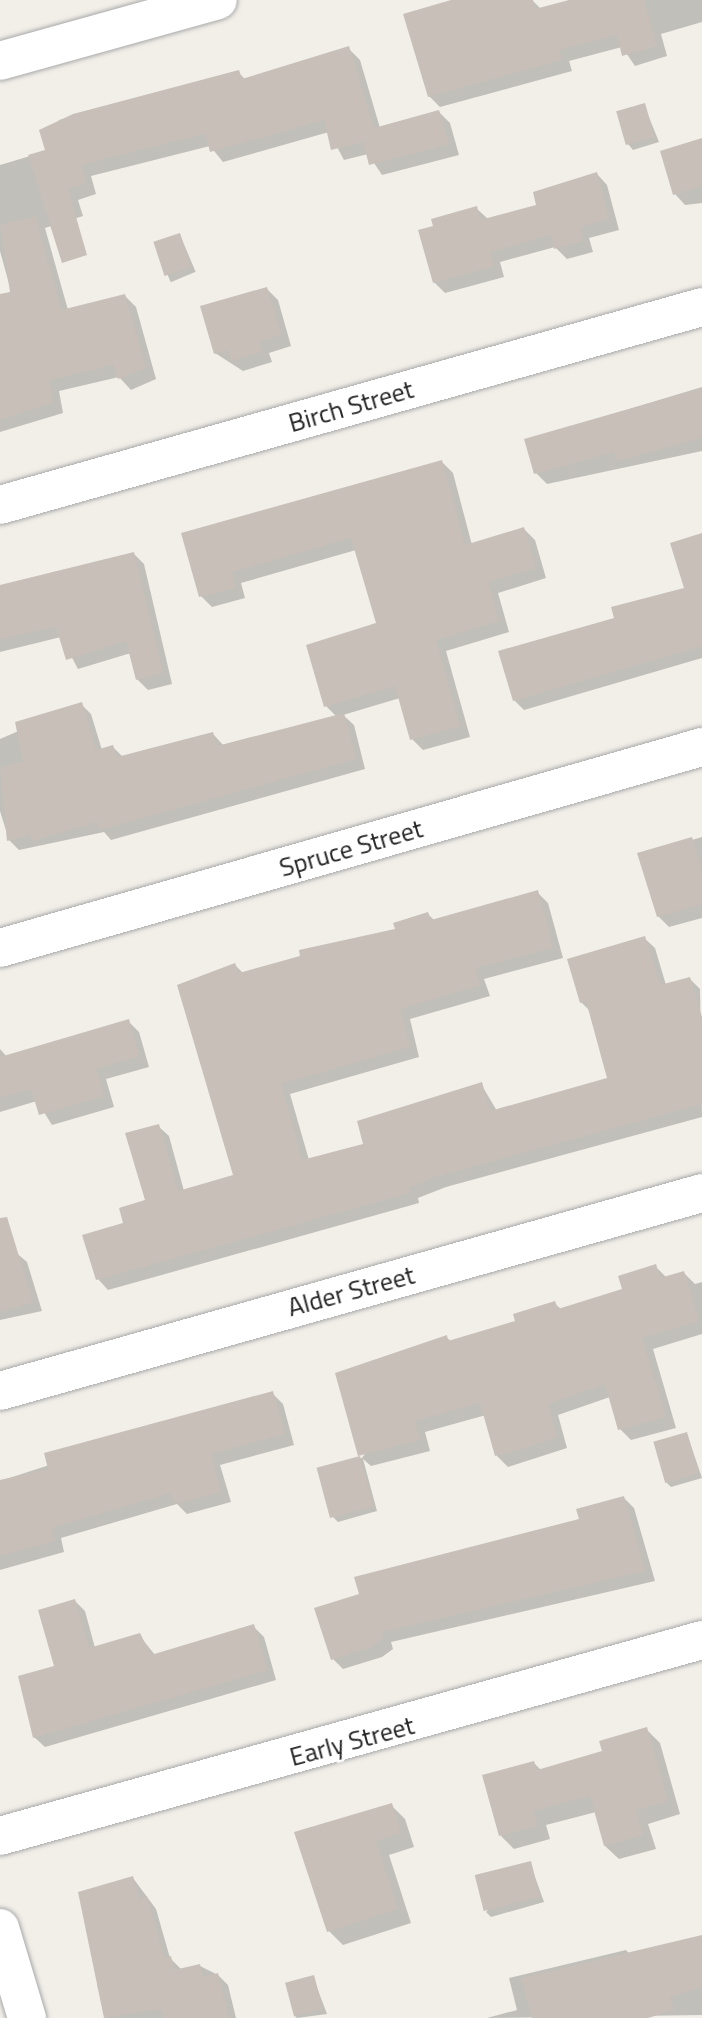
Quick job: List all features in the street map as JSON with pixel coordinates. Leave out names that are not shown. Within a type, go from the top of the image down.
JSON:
[{"type":"street","points":[[0,61],[218,0]]},
{"type":"street","name":"Birch Street","points":[[0,505],[702,307]]},
{"type":"street","name":"Spruce Street","points":[[0,948],[702,747]]},
{"type":"street","name":"Alder Street","points":[[0,1391],[702,1193]]},
{"type":"street","name":"Early Street","points":[[0,1836],[702,1640]]},
{"type":"street","points":[[0,1928],[27,2018]]},
{"type":"building","points":[[451,0],[533,0],[535,9],[569,0],[644,0],[657,46],[622,56],[617,35],[559,50],[562,60],[428,97],[403,14]]},
{"type":"building","points":[[349,46],[374,128],[439,110],[449,144],[369,165],[363,142],[331,150],[324,120],[210,152],[205,134],[81,165],[86,183],[68,189],[87,255],[62,263],[28,155],[45,150],[39,130],[73,114],[239,70],[242,79]]},
{"type":"building","points":[[645,103],[655,137],[626,145],[616,111]]},
{"type":"building","points":[[702,138],[702,186],[673,195],[660,151]]},
{"type":"building","points":[[597,172],[609,219],[580,227],[583,241],[554,249],[551,235],[490,252],[494,266],[433,283],[418,230],[433,226],[431,219],[477,206],[480,220],[536,205],[533,192]]},
{"type":"building","points":[[35,216],[61,310],[125,294],[146,368],[118,379],[113,365],[49,380],[53,402],[0,420],[0,294],[10,292],[0,225]]},
{"type":"building","points":[[180,233],[191,267],[164,276],[153,242]]},
{"type":"building","points":[[267,287],[281,335],[259,342],[262,352],[231,361],[227,350],[214,354],[200,306]]},
{"type":"building","points":[[702,388],[702,438],[617,461],[614,452],[534,474],[524,439]]},
{"type":"building","points":[[442,460],[465,545],[524,527],[536,568],[488,582],[499,621],[436,640],[460,726],[410,740],[395,686],[324,707],[306,645],[376,623],[351,538],[232,572],[235,588],[199,597],[181,533]]},
{"type":"building","points":[[702,533],[702,646],[513,701],[498,651],[614,618],[611,607],[684,588],[670,543]]},
{"type":"building","points":[[134,552],[163,673],[136,680],[126,641],[66,660],[56,627],[0,639],[0,585]]},
{"type":"building","points":[[82,702],[96,750],[113,745],[117,757],[213,732],[217,746],[344,713],[356,759],[99,830],[97,822],[32,841],[30,835],[7,841],[0,768],[23,761],[15,722]]},
{"type":"building","points":[[692,837],[702,871],[702,904],[657,917],[637,853]]},
{"type":"building","points":[[538,890],[553,948],[475,968],[480,985],[400,1009],[410,1047],[281,1084],[302,1160],[363,1144],[357,1121],[482,1082],[490,1111],[607,1078],[586,1001],[580,1003],[567,959],[645,936],[660,985],[690,977],[702,1017],[702,1104],[435,1177],[409,1188],[410,1193],[96,1280],[82,1235],[123,1223],[119,1208],[145,1200],[125,1133],[159,1124],[178,1191],[233,1175],[177,985],[235,963],[239,973],[300,956],[299,950],[395,929],[393,923],[428,912],[431,920]]},
{"type":"building","points":[[129,1019],[139,1056],[96,1069],[104,1096],[39,1115],[31,1089],[0,1098],[0,1057]]},
{"type":"building","points":[[7,1217],[33,1302],[0,1312],[0,1218]]},
{"type":"building","points":[[656,1264],[660,1278],[684,1271],[699,1321],[642,1338],[666,1417],[618,1430],[605,1384],[548,1404],[557,1437],[522,1449],[495,1456],[480,1403],[415,1421],[420,1440],[358,1456],[335,1373],[447,1335],[448,1341],[515,1321],[513,1314],[555,1301],[558,1309],[622,1289],[618,1276]]},
{"type":"building","points":[[273,1391],[285,1434],[211,1454],[221,1492],[175,1504],[171,1493],[51,1528],[54,1541],[0,1556],[0,1480],[48,1469],[44,1453]]},
{"type":"building","points":[[687,1432],[699,1473],[665,1483],[653,1442]]},
{"type":"building","points":[[360,1456],[373,1506],[330,1518],[317,1468]]},
{"type":"building","points":[[624,1496],[645,1571],[382,1632],[383,1638],[371,1647],[331,1660],[314,1608],[359,1594],[354,1577],[579,1519],[576,1509]]},
{"type":"building","points":[[75,1599],[89,1648],[140,1633],[151,1655],[254,1624],[267,1670],[33,1738],[18,1676],[54,1666],[38,1610]]},
{"type":"building","points":[[647,1727],[668,1801],[636,1810],[643,1835],[604,1846],[590,1796],[533,1811],[538,1826],[499,1836],[482,1775],[534,1761],[537,1770],[602,1751],[599,1741]]},
{"type":"building","points":[[392,1803],[401,1833],[376,1841],[398,1909],[327,1932],[294,1832]]},
{"type":"building","points":[[531,1861],[540,1897],[484,1911],[475,1875]]},
{"type":"building","points":[[133,1876],[139,1899],[147,1896],[164,1958],[171,1956],[174,1970],[200,1964],[203,1977],[218,1973],[229,2018],[164,2018],[161,2009],[104,2018],[78,1892]]},
{"type":"building","points":[[702,1935],[702,1987],[670,1997],[674,2010],[648,2018],[532,2018],[521,1978]]},
{"type":"building","points":[[314,1975],[323,2009],[294,2017],[285,1983]]}]
